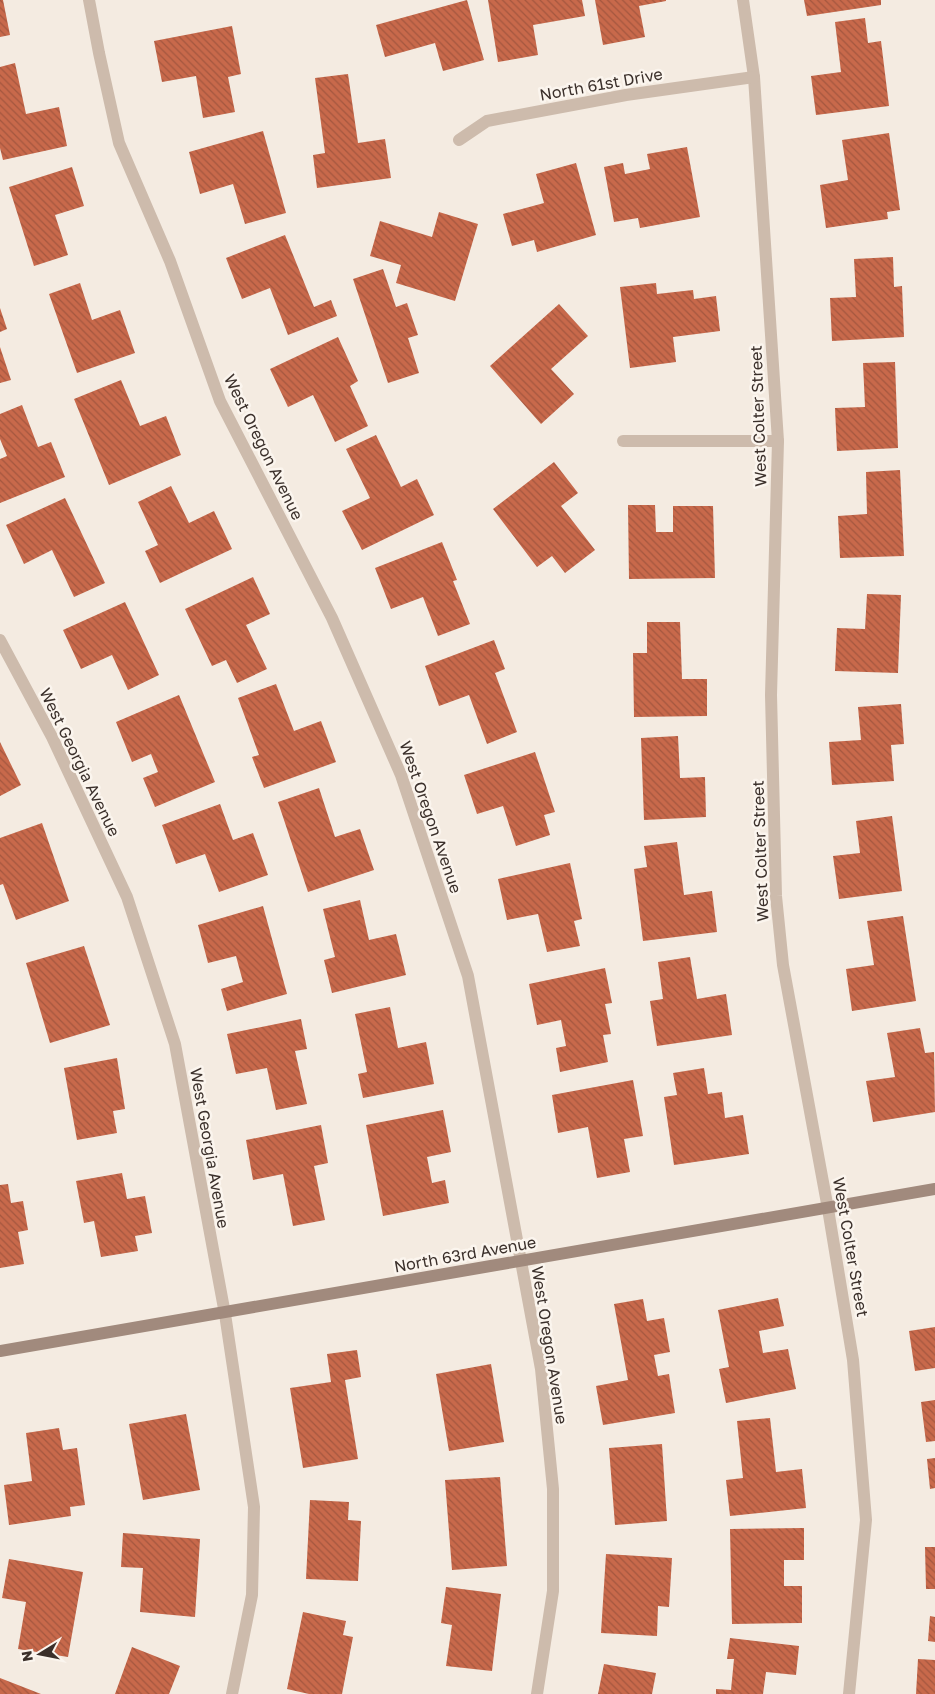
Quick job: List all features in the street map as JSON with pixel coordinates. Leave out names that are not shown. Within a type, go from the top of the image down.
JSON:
[{"type":"street","name":"West Oregon Avenue","points":[[89,0],[119,143],[170,261],[220,400],[332,618],[402,775],[468,976],[541,1369],[553,1489],[553,1591],[537,1694]]},
{"type":"street","name":"West Colter Street","points":[[743,0],[754,77],[778,441],[771,694],[776,896],[783,966],[828,1209],[853,1360],[866,1520],[849,1694]]},
{"type":"street","name":"North 61st Drive","points":[[458,140],[487,121],[626,95],[754,77]]},
{"type":"street","points":[[623,441],[778,441]]},
{"type":"street","name":"West Georgia Avenue","points":[[0,640],[52,738],[127,897],[175,1044],[225,1314],[254,1507],[252,1594],[232,1694]]},
{"type":"street","name":"North 63rd Avenue","points":[[0,1352],[935,1189]]},
{"type":"building","points":[[0,0],[3,0],[10,35],[0,37]]},
{"type":"building","points":[[467,0],[484,60],[443,71],[435,43],[385,57],[376,25]]},
{"type":"building","points":[[488,0],[582,0],[585,16],[533,25],[538,55],[498,62]]},
{"type":"building","points":[[595,0],[666,1],[639,6],[645,37],[603,45]]},
{"type":"building","points":[[804,0],[881,0],[881,5],[807,16]]},
{"type":"building","points":[[865,18],[868,43],[881,41],[889,106],[816,115],[811,76],[841,72],[835,22]]},
{"type":"building","points":[[232,26],[241,74],[228,77],[235,112],[203,118],[196,76],[162,82],[154,41]]},
{"type":"building","points":[[15,63],[26,114],[59,107],[67,146],[3,160],[0,148],[0,67]]},
{"type":"building","points":[[348,74],[358,143],[385,139],[391,178],[317,188],[313,155],[325,153],[315,78]]},
{"type":"building","points":[[263,131],[286,213],[245,224],[233,184],[200,194],[189,152]]},
{"type":"building","points":[[889,133],[900,210],[887,212],[888,219],[826,228],[820,185],[848,180],[842,140]]},
{"type":"building","points":[[687,147],[700,217],[640,228],[638,218],[614,222],[604,167],[623,163],[625,174],[650,169],[647,154]]},
{"type":"building","points":[[576,163],[596,235],[537,252],[534,240],[512,246],[503,214],[544,203],[536,174]]},
{"type":"building","points":[[72,167],[84,206],[55,215],[68,255],[34,266],[9,187]]},
{"type":"building","points":[[439,212],[478,224],[455,301],[396,283],[401,265],[370,256],[380,221],[432,237]]},
{"type":"building","points":[[285,235],[314,307],[331,300],[337,316],[288,335],[270,288],[242,299],[226,258]]},
{"type":"building","points":[[893,257],[894,287],[902,286],[904,337],[832,341],[830,298],[856,297],[854,259]]},
{"type":"building","points":[[383,269],[396,307],[407,303],[418,335],[408,338],[419,373],[388,383],[353,279]]},
{"type":"building","points":[[80,283],[92,320],[120,310],[135,353],[77,373],[49,294]]},
{"type":"building","points":[[656,283],[657,294],[693,290],[694,299],[716,296],[720,331],[673,337],[676,362],[630,368],[620,287]]},
{"type":"building","points":[[559,304],[588,336],[551,369],[574,394],[541,424],[490,366]]},
{"type":"building","points":[[0,308],[7,329],[0,332]]},
{"type":"building","points":[[338,337],[358,381],[350,386],[368,426],[335,442],[313,395],[288,407],[270,369]]},
{"type":"building","points":[[0,347],[11,380],[0,383]]},
{"type":"building","points":[[895,362],[898,448],[837,451],[835,408],[865,407],[863,363]]},
{"type":"building","points":[[121,380],[140,426],[166,416],[181,455],[109,485],[74,399]]},
{"type":"building","points":[[22,405],[38,447],[51,442],[65,477],[0,503],[0,459],[7,456],[0,439],[0,414]]},
{"type":"building","points":[[376,435],[401,487],[417,479],[434,515],[362,550],[342,511],[370,498],[346,449]]},
{"type":"building","points":[[554,462],[578,493],[561,506],[595,550],[565,573],[552,556],[537,567],[493,509]]},
{"type":"building","points":[[900,470],[904,556],[840,558],[838,516],[867,514],[866,472]]},
{"type":"building","points":[[171,486],[189,523],[214,511],[232,549],[160,583],[145,551],[158,545],[138,502]]},
{"type":"building","points":[[65,498],[105,583],[74,597],[52,550],[24,564],[6,525]]},
{"type":"building","points":[[628,505],[655,505],[656,532],[673,532],[673,506],[713,506],[715,578],[629,579]]},
{"type":"building","points":[[442,542],[457,580],[453,581],[470,624],[438,636],[423,597],[391,609],[375,568]]},
{"type":"building","points":[[253,577],[270,614],[246,625],[267,669],[237,683],[226,660],[212,666],[185,609]]},
{"type":"building","points":[[867,594],[901,595],[898,673],[835,671],[837,628],[865,629]]},
{"type":"building","points":[[125,602],[159,675],[128,690],[112,655],[81,669],[63,630]]},
{"type":"building","points":[[647,622],[680,622],[682,679],[707,679],[707,716],[634,717],[633,653],[647,653]]},
{"type":"building","points":[[494,640],[505,669],[495,673],[517,732],[487,744],[469,695],[439,706],[425,666]]},
{"type":"building","points":[[276,684],[294,731],[321,721],[336,762],[264,788],[252,757],[259,755],[238,698]]},
{"type":"building","points":[[179,695],[215,782],[155,807],[143,778],[158,772],[151,754],[132,762],[116,722]]},
{"type":"building","points":[[901,704],[904,744],[891,745],[894,781],[832,785],[829,742],[861,740],[858,707]]},
{"type":"building","points":[[678,736],[680,778],[705,777],[706,817],[644,820],[641,738]]},
{"type":"building","points":[[0,742],[21,785],[0,796]]},
{"type":"building","points":[[535,752],[555,812],[544,815],[550,835],[516,846],[503,806],[477,814],[464,775]]},
{"type":"building","points":[[319,788],[335,837],[360,829],[374,870],[308,892],[278,802]]},
{"type":"building","points":[[220,804],[233,840],[253,833],[268,875],[219,892],[205,854],[176,864],[162,825]]},
{"type":"building","points":[[892,816],[902,891],[839,899],[833,856],[860,853],[856,821]]},
{"type":"building","points":[[42,823],[69,901],[16,920],[3,884],[0,885],[0,838]]},
{"type":"building","points":[[677,842],[684,895],[712,891],[717,932],[643,941],[634,869],[647,867],[644,846]]},
{"type":"building","points":[[570,863],[582,919],[574,921],[580,946],[547,952],[538,914],[507,920],[498,879]]},
{"type":"building","points":[[360,900],[369,940],[396,934],[406,975],[332,993],[324,960],[335,957],[323,909]]},
{"type":"building","points":[[263,906],[287,994],[227,1011],[221,989],[243,982],[236,956],[208,963],[198,925]]},
{"type":"building","points":[[903,916],[916,1001],[852,1011],[846,969],[874,965],[867,921]]},
{"type":"building","points":[[84,946],[110,1025],[50,1043],[26,963]]},
{"type":"building","points":[[690,957],[697,999],[726,994],[732,1035],[657,1046],[650,1001],[663,999],[658,962]]},
{"type":"building","points":[[605,968],[612,1003],[605,1004],[611,1034],[603,1035],[608,1062],[560,1072],[556,1048],[566,1046],[561,1020],[537,1025],[529,984]]},
{"type":"building","points":[[390,1007],[398,1048],[426,1042],[434,1084],[363,1098],[358,1074],[367,1072],[355,1014]]},
{"type":"building","points":[[301,1019],[307,1049],[295,1051],[307,1104],[276,1110],[267,1068],[236,1074],[227,1034]]},
{"type":"building","points":[[920,1028],[925,1053],[934,1052],[935,1112],[873,1122],[866,1081],[895,1077],[887,1033]]},
{"type":"building","points":[[117,1058],[125,1109],[113,1111],[117,1133],[77,1140],[64,1068]]},
{"type":"building","points":[[704,1068],[708,1094],[722,1092],[725,1118],[743,1115],[749,1154],[674,1165],[664,1097],[677,1095],[673,1073]]},
{"type":"building","points":[[633,1080],[643,1136],[624,1139],[630,1172],[597,1178],[588,1127],[558,1133],[552,1095]]},
{"type":"building","points":[[443,1110],[451,1152],[427,1157],[432,1183],[445,1180],[449,1203],[383,1216],[366,1125]]},
{"type":"building","points":[[321,1125],[328,1163],[314,1166],[325,1220],[293,1226],[283,1174],[253,1180],[246,1140]]},
{"type":"building","points":[[122,1173],[127,1199],[145,1196],[152,1233],[135,1236],[138,1251],[101,1257],[94,1221],[84,1223],[76,1181]]},
{"type":"building","points":[[8,1184],[11,1203],[23,1201],[28,1230],[18,1232],[24,1264],[0,1268],[0,1185]]},
{"type":"building","points":[[778,1298],[784,1326],[759,1331],[763,1353],[788,1349],[796,1389],[726,1403],[719,1369],[729,1367],[718,1310]]},
{"type":"building","points":[[643,1299],[647,1321],[664,1318],[670,1352],[654,1355],[658,1376],[669,1374],[675,1413],[603,1425],[596,1386],[628,1380],[614,1304]]},
{"type":"building","points":[[935,1327],[935,1368],[915,1371],[909,1331]]},
{"type":"building","points":[[357,1350],[361,1377],[345,1380],[358,1459],[303,1468],[290,1388],[331,1382],[327,1354]]},
{"type":"building","points":[[491,1364],[504,1442],[449,1451],[436,1374]]},
{"type":"building","points":[[935,1400],[935,1441],[926,1442],[921,1402]]},
{"type":"building","points":[[186,1414],[200,1490],[143,1500],[129,1424]]},
{"type":"building","points":[[770,1418],[776,1472],[802,1469],[806,1508],[730,1516],[726,1480],[743,1478],[737,1421]]},
{"type":"building","points":[[59,1428],[63,1450],[77,1448],[85,1505],[70,1507],[71,1516],[9,1525],[4,1485],[32,1481],[26,1433]]},
{"type":"building","points":[[662,1444],[667,1521],[615,1525],[609,1448]]},
{"type":"building","points":[[935,1458],[935,1488],[930,1489],[927,1459]]},
{"type":"building","points":[[500,1477],[507,1566],[452,1570],[445,1480]]},
{"type":"building","points":[[310,1500],[349,1502],[348,1520],[361,1521],[358,1581],[306,1579]]},
{"type":"building","points":[[804,1528],[804,1560],[784,1560],[784,1586],[802,1586],[802,1623],[732,1624],[730,1529]]},
{"type":"building","points":[[123,1533],[200,1539],[195,1617],[140,1612],[143,1568],[121,1567]]},
{"type":"building","points":[[925,1547],[935,1547],[935,1589],[926,1589]]},
{"type":"building","points":[[606,1554],[672,1558],[669,1607],[658,1606],[657,1636],[601,1633]]},
{"type":"building","points":[[9,1559],[83,1572],[68,1657],[18,1649],[26,1602],[2,1598]]},
{"type":"building","points":[[446,1587],[501,1594],[492,1671],[446,1666],[452,1625],[441,1623]]},
{"type":"building","points":[[303,1612],[346,1621],[343,1635],[353,1637],[342,1694],[309,1694],[287,1689]]},
{"type":"building","points":[[930,1616],[935,1617],[935,1642],[928,1641]]},
{"type":"building","points":[[730,1638],[799,1646],[796,1675],[766,1672],[763,1694],[716,1694],[716,1689],[731,1690],[734,1659],[727,1659]]},
{"type":"building","points":[[132,1647],[180,1666],[169,1694],[115,1694]]},
{"type":"building","points":[[918,1659],[935,1660],[935,1694],[916,1694]]},
{"type":"building","points":[[604,1664],[656,1673],[652,1694],[598,1694]]},
{"type":"building","points":[[0,1678],[41,1694],[0,1694]]}]
